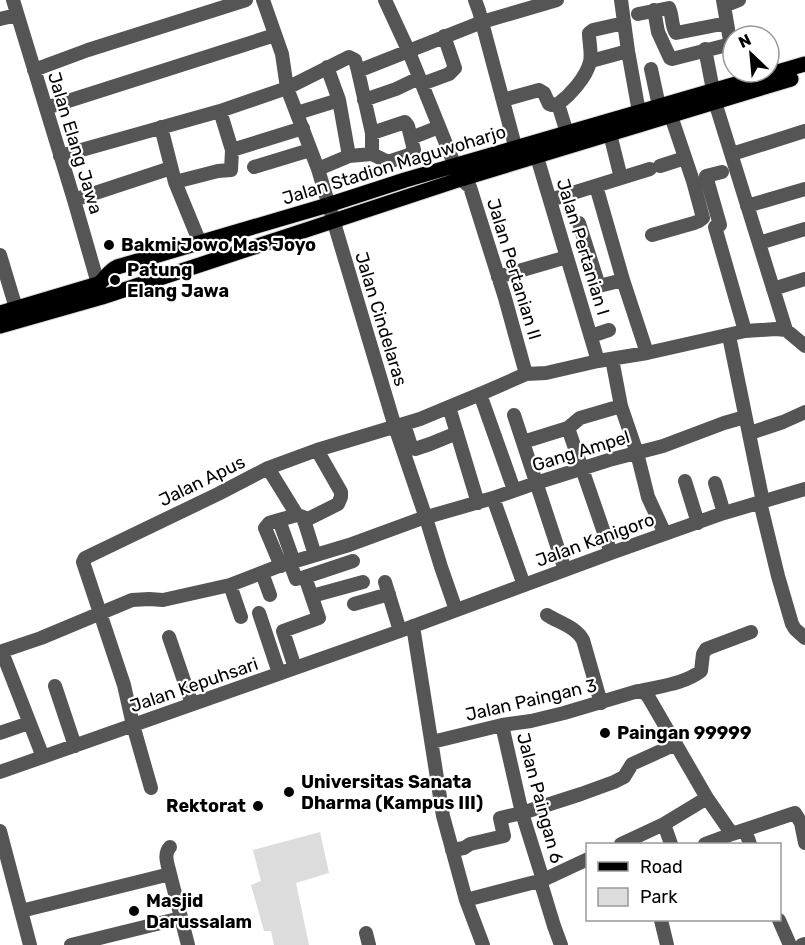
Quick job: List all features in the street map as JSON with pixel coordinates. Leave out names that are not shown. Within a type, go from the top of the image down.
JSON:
[{"type":"main road","name":"Jalan Stadion Maguwoharjo","points":[[781,71],[805,64]]},
{"type":"main road","name":"Jalan Stadion Maguwoharjo","points":[[781,77],[805,74]]},
{"type":"main road","name":"Jalan Stadion Maguwoharjo","points":[[0,313],[100,290],[132,286],[333,222],[458,173],[535,150],[610,134],[665,111],[714,96],[735,84]]},
{"type":"main road","name":"Jalan Stadion Maguwoharjo","points":[[535,150],[567,133],[639,112],[665,111]]},
{"type":"main road","name":"Jalan Stadion Maguwoharjo","points":[[100,290],[111,270],[125,265],[405,180],[458,173]]},
{"type":"main road","points":[[125,265],[132,286]]},
{"type":"main road","name":"Jalan Stadion Maguwoharjo","points":[[0,326],[100,290]]},
{"type":"street","name":"Jalan Elang Jawa","points":[[13,0],[100,290]]},
{"type":"street","points":[[34,70],[88,50],[246,0]]},
{"type":"street","name":"Jalan Cindelaras","points":[[263,0],[282,54],[287,88],[318,169],[399,426]]},
{"type":"street","name":"Jalan Pertanian II","points":[[385,0],[409,52],[458,173],[470,187],[516,333],[526,374]]},
{"type":"street","points":[[475,0],[518,155]]},
{"type":"street","points":[[358,71],[482,22],[557,0]]},
{"type":"street","points":[[621,0],[639,112]]},
{"type":"street","points":[[638,14],[669,8],[676,33],[727,23],[724,3],[739,0]]},
{"type":"street","points":[[654,10],[658,32],[670,58],[705,49],[721,50]]},
{"type":"street","points":[[0,19],[17,15]]},
{"type":"street","points":[[503,100],[539,90],[544,93],[549,104],[558,104],[570,95],[591,61],[590,32],[624,23]]},
{"type":"street","points":[[46,108],[275,34]]},
{"type":"street","points":[[364,100],[448,74],[455,68],[444,36]]},
{"type":"street","points":[[705,49],[714,96],[786,330],[805,346]]},
{"type":"street","points":[[591,61],[628,51]]},
{"type":"street","points":[[60,156],[220,111],[287,88],[350,57],[355,60],[358,71],[372,133],[372,154]]},
{"type":"street","points":[[327,67],[339,99],[349,156]]},
{"type":"street","points":[[651,69],[665,111],[686,159],[700,179],[720,225],[715,227],[745,331]]},
{"type":"street","points":[[297,113],[339,99]]},
{"type":"street","points":[[558,104],[567,133]]},
{"type":"street","points":[[175,182],[211,172],[231,170],[232,150],[220,111]]},
{"type":"street","points":[[318,169],[349,156],[372,154],[386,160],[398,159],[409,155],[414,150],[407,124],[404,122],[372,133]]},
{"type":"street","points":[[161,127],[175,182],[200,243]]},
{"type":"street","points":[[411,138],[439,127]]},
{"type":"street","points":[[232,150],[303,129]]},
{"type":"street","points":[[732,154],[805,131]]},
{"type":"street","points":[[610,134],[621,178]]},
{"type":"street","points":[[254,167],[310,150]]},
{"type":"street","name":"Jalan Pertanian I","points":[[535,150],[591,336],[605,360],[637,453],[648,497],[665,534]]},
{"type":"street","points":[[398,159],[405,180]]},
{"type":"street","points":[[550,200],[686,159]]},
{"type":"street","points":[[74,200],[171,168]]},
{"type":"street","points":[[700,179],[722,172]]},
{"type":"street","points":[[652,236],[703,218],[700,179]]},
{"type":"street","points":[[596,186],[647,353]]},
{"type":"street","points":[[747,206],[805,189]]},
{"type":"street","points":[[579,224],[599,286],[623,280]]},
{"type":"street","points":[[759,243],[805,229]]},
{"type":"street","points":[[0,255],[16,308]]},
{"type":"street","points":[[498,277],[567,257]]},
{"type":"street","points":[[773,289],[805,279]]},
{"type":"street","points":[[591,336],[609,330]]},
{"type":"street","name":"Jalan Apus","points":[[100,614],[83,562],[85,558],[268,468],[317,450],[420,419],[526,374],[546,373],[745,331],[786,330]]},
{"type":"street","points":[[729,336],[750,433],[761,502],[778,576],[792,624],[805,638]]},
{"type":"street","points":[[480,394],[514,490]]},
{"type":"street","points":[[523,442],[568,428],[580,418],[621,406]]},
{"type":"street","points":[[449,407],[478,502]]},
{"type":"street","points":[[750,433],[805,412]]},
{"type":"street","points":[[514,415],[565,570]]},
{"type":"street","name":"Gang Ampel","points":[[1,652],[132,600],[149,598],[163,600],[230,585],[288,563],[582,468],[663,446],[745,417]]},
{"type":"street","points":[[399,426],[415,449],[457,433]]},
{"type":"street","points":[[399,426],[456,610]]},
{"type":"street","points":[[568,428],[611,553]]},
{"type":"street","points":[[317,450],[340,492],[340,501],[338,504],[300,518],[279,520],[288,563],[296,579],[353,561]]},
{"type":"street","points":[[268,468],[300,518],[315,555]]},
{"type":"street","points":[[685,480],[698,523]]},
{"type":"street","points":[[715,483],[724,513]]},
{"type":"street","name":"Jalan Kanigoro","points":[[407,628],[724,513],[805,489]]},
{"type":"street","points":[[494,498],[524,585]]},
{"type":"street","points":[[262,573],[270,595]]},
{"type":"street","points":[[295,668],[283,631],[319,618],[305,578]]},
{"type":"street","points":[[312,596],[363,582]]},
{"type":"street","points":[[230,585],[241,617]]},
{"type":"street","points":[[354,604],[387,588],[407,628],[432,742],[443,816],[466,900],[483,945]]},
{"type":"street","points":[[259,613],[279,674]]},
{"type":"street","points":[[100,614],[124,686],[151,788]]},
{"type":"street","points":[[547,615],[580,634],[601,703]]},
{"type":"street","name":"Jalan Kepuhsari","points":[[0,772],[407,628]]},
{"type":"street","name":"Jalan Paingan 3","points":[[432,742],[502,725],[531,721],[674,683],[701,670],[706,649],[751,632]]},
{"type":"street","points":[[169,637],[192,704]]},
{"type":"street","points":[[1,652],[43,757]]},
{"type":"street","points":[[55,686],[75,746]]},
{"type":"street","points":[[639,691],[649,698],[707,798],[749,843]]},
{"type":"street","points":[[0,733],[29,723]]},
{"type":"street","name":"Jalan Paingan 6","points":[[502,725],[522,813],[561,945]]},
{"type":"street","points":[[452,850],[505,836],[500,818],[581,794],[624,777],[632,764],[676,744]]},
{"type":"street","points":[[627,843],[707,798]]},
{"type":"street","points":[[708,843],[795,813],[801,823],[805,843]]},
{"type":"street","points":[[664,824],[670,843]]},
{"type":"street","points":[[0,831],[30,945]]},
{"type":"street","points":[[170,847],[166,851],[166,856],[188,945]]},
{"type":"street","points":[[466,900],[541,880],[586,860]]},
{"type":"street","points":[[21,912],[170,874]]},
{"type":"street","points":[[71,945],[181,918]]},
{"type":"street","points":[[661,921],[667,945]]},
{"type":"street","points":[[779,921],[790,945]]},
{"type":"green space","points":[[320,832],[329,873],[296,883],[309,945],[274,945],[271,931],[264,931],[251,885],[261,881],[253,850]]},
{"type":"place","name":"Bakmi Jowo Mas Joyo","points":[[109,245]]},
{"type":"place","name":"Patung Elang Jawa","points":[[115,280]]},
{"type":"place","name":"Paingan 99999","points":[[605,733]]},
{"type":"place","name":"Universitas Sanata Dharma (Kampus III)","points":[[289,792]]},
{"type":"place","name":"Rektorat","points":[[258,806]]},
{"type":"place","name":"Masjid Darussalam","points":[[134,911]]}]
